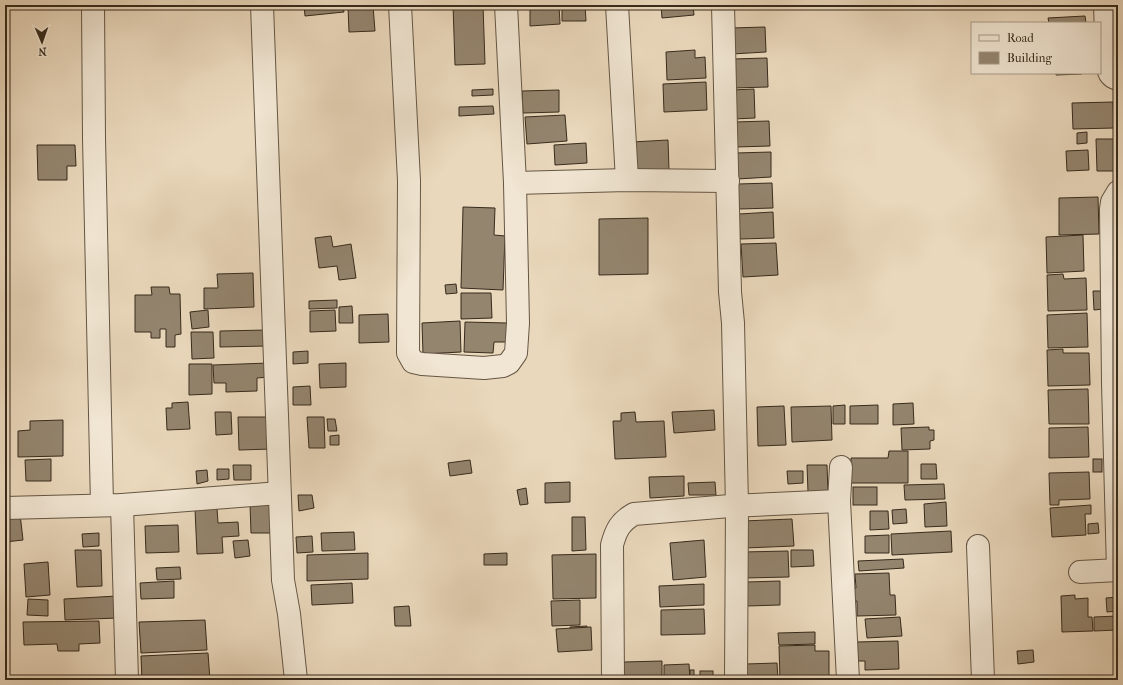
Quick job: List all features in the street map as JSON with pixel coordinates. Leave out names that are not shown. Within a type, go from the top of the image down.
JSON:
[{"type":"street","points":[[93,5],[94,146],[112,505],[127,680]]},
{"type":"street","points":[[262,5],[283,580],[290,620],[296,680]]},
{"type":"street","points":[[400,5],[408,181],[408,353],[412,362],[422,364],[484,368],[503,366],[508,363],[516,353],[518,323],[515,182],[506,5]]},
{"type":"street","points":[[617,5],[627,180]]},
{"type":"street","points":[[723,5],[737,506],[736,680]]},
{"type":"street","points":[[1105,5],[1107,65],[1109,74],[1118,80]]},
{"type":"street","points":[[515,182],[627,180],[728,181]]},
{"type":"street","points":[[1080,572],[1118,570],[1113,383],[1111,209],[1112,202],[1118,192]]},
{"type":"street","points":[[841,467],[839,501],[848,680]]},
{"type":"street","points":[[5,508],[112,505],[279,493]]},
{"type":"street","points":[[613,680],[612,545],[619,527],[625,519],[634,514],[737,506],[839,501]]},
{"type":"street","points":[[978,546],[983,680]]},
{"type":"building","points":[[304,5],[343,5],[344,12],[305,16]]},
{"type":"building","points":[[453,5],[483,5],[485,64],[455,65]]},
{"type":"building","points":[[530,5],[559,5],[560,24],[530,26]]},
{"type":"building","points":[[562,5],[585,5],[586,21],[562,21]]},
{"type":"building","points":[[661,5],[693,5],[694,15],[662,18]]},
{"type":"building","points":[[373,6],[375,31],[349,32],[348,7]]},
{"type":"building","points":[[1085,16],[1086,22],[1049,22],[1048,18]]},
{"type":"building","points":[[765,27],[766,52],[732,54],[731,28]]},
{"type":"building","points":[[695,50],[695,58],[705,57],[706,78],[667,80],[666,52]]},
{"type":"building","points":[[767,58],[768,87],[734,88],[733,59]]},
{"type":"building","points":[[1056,74],[1082,74],[1056,75]]},
{"type":"building","points":[[706,82],[707,110],[664,112],[663,84]]},
{"type":"building","points":[[493,89],[493,95],[472,96],[472,90]]},
{"type":"building","points":[[754,89],[755,118],[733,119],[732,90]]},
{"type":"building","points":[[559,90],[559,112],[523,113],[522,91]]},
{"type":"building","points":[[1113,102],[1114,128],[1073,129],[1072,103]]},
{"type":"building","points":[[493,106],[494,114],[459,116],[459,107]]},
{"type":"building","points":[[565,115],[567,141],[527,144],[525,117]]},
{"type":"building","points":[[769,121],[770,146],[735,147],[734,122]]},
{"type":"building","points":[[1087,132],[1087,143],[1077,144],[1077,133]]},
{"type":"building","points":[[1096,139],[1118,139],[1118,171],[1097,171]]},
{"type":"building","points":[[668,140],[669,170],[634,171],[632,142]]},
{"type":"building","points":[[586,143],[587,163],[555,165],[554,145]]},
{"type":"building","points":[[37,145],[75,145],[76,166],[67,166],[67,180],[38,180]]},
{"type":"building","points":[[1088,150],[1089,170],[1067,171],[1066,151]]},
{"type":"building","points":[[771,152],[771,177],[737,179],[736,153]]},
{"type":"building","points":[[772,183],[773,208],[739,209],[738,184]]},
{"type":"building","points":[[1098,197],[1099,234],[1059,235],[1059,198]]},
{"type":"building","points":[[463,207],[495,208],[494,235],[505,236],[503,290],[461,288]]},
{"type":"building","points":[[773,212],[774,238],[740,239],[739,214]]},
{"type":"building","points":[[648,218],[648,274],[599,275],[599,219]]},
{"type":"building","points":[[1083,235],[1084,271],[1047,273],[1046,237]]},
{"type":"building","points":[[331,236],[333,247],[351,244],[356,278],[339,280],[337,266],[319,268],[315,238]]},
{"type":"building","points":[[776,243],[778,275],[743,277],[741,244]]},
{"type":"building","points":[[253,273],[254,307],[204,309],[204,288],[218,288],[217,274]]},
{"type":"building","points":[[1063,274],[1064,279],[1086,278],[1087,310],[1048,311],[1047,275]]},
{"type":"building","points":[[456,284],[457,293],[446,294],[445,285]]},
{"type":"building","points":[[151,287],[169,287],[170,294],[180,294],[181,334],[175,335],[175,347],[166,347],[166,329],[160,329],[160,338],[151,338],[151,332],[135,332],[135,295],[152,295]]},
{"type":"building","points":[[1093,291],[1103,291],[1104,309],[1094,310]]},
{"type":"building","points":[[461,293],[491,293],[492,318],[461,319]]},
{"type":"building","points":[[337,300],[337,308],[309,309],[309,301]]},
{"type":"building","points":[[352,306],[353,323],[339,323],[339,307]]},
{"type":"building","points":[[208,310],[209,327],[192,329],[190,312]]},
{"type":"building","points":[[335,310],[336,331],[310,332],[310,311]]},
{"type":"building","points":[[1087,313],[1088,347],[1048,348],[1047,315]]},
{"type":"building","points":[[388,314],[389,342],[359,343],[359,315]]},
{"type":"building","points":[[460,321],[461,352],[423,354],[422,323]]},
{"type":"building","points":[[465,322],[507,323],[507,342],[494,342],[493,353],[464,352]]},
{"type":"building","points":[[267,330],[267,346],[220,347],[220,331]]},
{"type":"building","points":[[191,332],[213,332],[214,358],[192,359]]},
{"type":"building","points":[[1063,349],[1063,353],[1089,353],[1090,385],[1048,386],[1047,350]]},
{"type":"building","points":[[308,351],[308,363],[293,364],[293,352]]},
{"type":"building","points":[[269,363],[269,377],[257,378],[257,391],[226,392],[226,383],[214,383],[213,365]]},
{"type":"building","points":[[346,363],[346,387],[320,388],[319,364]]},
{"type":"building","points":[[189,364],[212,364],[212,394],[189,395]]},
{"type":"building","points":[[310,386],[311,405],[293,405],[293,387]]},
{"type":"building","points":[[1088,389],[1089,424],[1049,424],[1048,390]]},
{"type":"building","points":[[188,402],[190,429],[167,430],[166,408],[172,408],[172,403]]},
{"type":"building","points":[[913,403],[914,424],[893,425],[893,404]]},
{"type":"building","points":[[845,405],[845,424],[833,424],[833,406]]},
{"type":"building","points":[[878,405],[878,424],[850,424],[850,406]]},
{"type":"building","points":[[784,406],[786,445],[758,446],[757,407]]},
{"type":"building","points":[[831,406],[832,440],[792,442],[791,407]]},
{"type":"building","points":[[714,410],[715,430],[674,433],[672,412]]},
{"type":"building","points":[[215,412],[231,412],[232,434],[216,435]]},
{"type":"building","points":[[635,412],[636,422],[664,421],[666,457],[615,459],[613,421],[621,421],[621,413]]},
{"type":"building","points":[[238,417],[271,417],[272,449],[239,450]]},
{"type":"building","points":[[307,417],[324,417],[325,448],[309,448]]},
{"type":"building","points":[[327,419],[335,419],[337,431],[328,431]]},
{"type":"building","points":[[63,420],[63,456],[18,457],[18,431],[30,430],[30,421]]},
{"type":"building","points":[[929,427],[929,430],[934,430],[934,440],[930,441],[930,449],[902,450],[901,428]]},
{"type":"building","points":[[1088,427],[1089,457],[1049,458],[1049,428]]},
{"type":"building","points":[[339,435],[339,445],[330,445],[330,436]]},
{"type":"building","points":[[889,451],[908,451],[908,483],[851,483],[851,458],[888,458]]},
{"type":"building","points":[[51,459],[51,481],[26,481],[25,460]]},
{"type":"building","points":[[1093,459],[1102,459],[1102,472],[1093,472]]},
{"type":"building","points":[[470,460],[472,473],[450,476],[448,463]]},
{"type":"building","points":[[921,464],[936,464],[937,479],[921,479]]},
{"type":"building","points":[[233,465],[251,465],[251,480],[234,480]]},
{"type":"building","points":[[807,465],[827,465],[828,492],[808,492]]},
{"type":"building","points":[[217,469],[229,469],[229,479],[217,480]]},
{"type":"building","points":[[207,470],[208,481],[197,484],[196,471]]},
{"type":"building","points":[[787,471],[803,471],[803,483],[788,484]]},
{"type":"building","points":[[1089,472],[1090,499],[1059,500],[1059,505],[1050,505],[1049,473]]},
{"type":"building","points":[[684,476],[684,496],[650,498],[649,477]]},
{"type":"building","points":[[570,482],[570,502],[545,503],[545,483]]},
{"type":"building","points":[[715,482],[716,495],[689,495],[688,483]]},
{"type":"building","points":[[944,484],[945,499],[905,500],[904,485]]},
{"type":"building","points":[[853,487],[877,487],[877,505],[853,505]]},
{"type":"building","points":[[526,488],[528,504],[520,505],[517,490]]},
{"type":"building","points":[[298,495],[312,495],[314,508],[299,511]]},
{"type":"building","points":[[946,502],[947,526],[925,527],[924,504]]},
{"type":"building","points":[[272,503],[272,533],[251,533],[250,504]]},
{"type":"building","points":[[1091,505],[1091,514],[1085,514],[1086,535],[1052,537],[1050,508]]},
{"type":"building","points":[[217,508],[218,523],[238,522],[239,536],[222,537],[223,553],[197,554],[195,509]]},
{"type":"building","points":[[906,509],[907,523],[893,524],[892,510]]},
{"type":"building","points":[[870,511],[888,511],[889,529],[870,530]]},
{"type":"building","points":[[20,514],[23,540],[5,542],[5,516]]},
{"type":"building","points":[[572,517],[585,517],[586,550],[572,551]]},
{"type":"building","points":[[792,519],[794,546],[745,548],[743,521]]},
{"type":"building","points":[[1098,523],[1099,533],[1088,534],[1088,524]]},
{"type":"building","points":[[178,525],[179,552],[146,553],[145,526]]},
{"type":"building","points":[[951,531],[952,552],[892,555],[891,534]]},
{"type":"building","points":[[354,532],[355,550],[322,551],[321,533]]},
{"type":"building","points":[[99,533],[99,546],[83,547],[82,534]]},
{"type":"building","points":[[889,535],[889,553],[865,553],[865,536]]},
{"type":"building","points":[[312,536],[313,552],[297,553],[296,537]]},
{"type":"building","points":[[248,540],[250,556],[235,558],[233,541]]},
{"type":"building","points":[[704,540],[706,577],[673,580],[670,543]]},
{"type":"building","points":[[75,550],[101,550],[102,586],[77,587]]},
{"type":"building","points":[[791,550],[813,550],[814,566],[791,567]]},
{"type":"building","points":[[788,551],[789,577],[744,578],[743,552]]},
{"type":"building","points":[[368,553],[368,579],[307,581],[307,555]]},
{"type":"building","points":[[507,553],[507,565],[484,565],[484,554]]},
{"type":"building","points":[[596,554],[596,598],[553,599],[552,555]]},
{"type":"building","points":[[903,559],[904,568],[859,571],[858,561]]},
{"type":"building","points":[[48,562],[50,595],[26,597],[24,564]]},
{"type":"building","points":[[180,567],[181,579],[157,580],[156,568]]},
{"type":"building","points":[[889,573],[890,595],[895,595],[896,615],[857,616],[857,601],[850,602],[849,588],[856,588],[855,574]]},
{"type":"building","points":[[174,581],[174,598],[141,599],[140,583]]},
{"type":"building","points":[[780,581],[780,605],[747,606],[747,582]]},
{"type":"building","points":[[352,583],[353,603],[312,605],[311,585]]},
{"type":"building","points":[[704,584],[704,605],[660,607],[659,586]]},
{"type":"building","points":[[1075,595],[1075,599],[1088,598],[1088,617],[1092,617],[1093,631],[1062,632],[1061,596]]},
{"type":"building","points":[[117,596],[118,618],[65,620],[64,599]]},
{"type":"building","points":[[1118,597],[1118,611],[1107,612],[1106,598]]},
{"type":"building","points":[[28,599],[48,600],[48,616],[27,615]]},
{"type":"building","points":[[580,600],[580,625],[552,626],[551,601]]},
{"type":"building","points":[[409,606],[411,626],[395,626],[394,607]]},
{"type":"building","points":[[704,609],[705,634],[661,635],[661,610]]},
{"type":"building","points":[[1118,616],[1118,630],[1094,631],[1094,617]]},
{"type":"building","points":[[900,617],[902,636],[867,638],[865,619]]},
{"type":"building","points":[[205,620],[207,650],[141,653],[139,622]]},
{"type":"building","points":[[99,621],[100,643],[79,644],[79,651],[58,651],[57,644],[24,645],[23,622]]},
{"type":"building","points":[[587,626],[587,639],[571,640],[570,627]]},
{"type":"building","points":[[591,627],[592,650],[558,652],[556,629]]},
{"type":"building","points":[[815,632],[815,644],[779,645],[778,633]]},
{"type":"building","points":[[898,641],[899,669],[865,670],[865,661],[856,661],[856,642]]},
{"type":"building","points":[[815,645],[815,651],[829,651],[829,680],[780,680],[779,646]]},
{"type":"building","points":[[1033,650],[1034,662],[1018,664],[1017,651]]},
{"type":"building","points":[[208,653],[210,680],[142,680],[141,656]]},
{"type":"building","points":[[662,661],[662,680],[624,680],[624,662]]},
{"type":"building","points":[[777,663],[778,680],[743,680],[746,664]]},
{"type":"building","points":[[689,664],[690,680],[664,680],[664,665]]},
{"type":"building","points":[[690,670],[694,670],[694,680],[690,680]]},
{"type":"building","points":[[700,671],[713,671],[713,680],[700,680]]},
{"type":"building","points":[[890,676],[890,680],[860,680],[859,677]]}]
